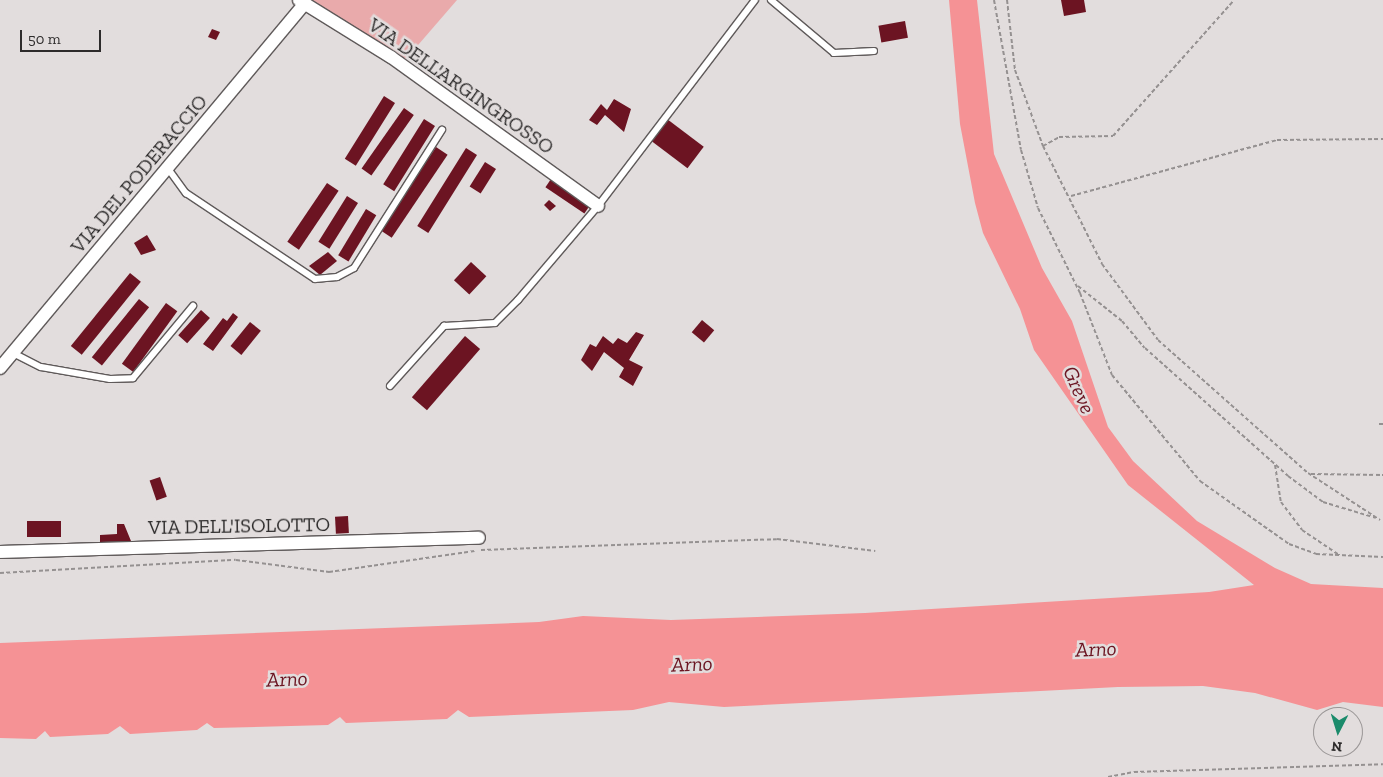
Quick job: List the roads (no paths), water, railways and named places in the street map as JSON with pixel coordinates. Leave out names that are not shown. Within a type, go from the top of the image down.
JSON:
[{"type":"street","name":"VIA DELL'ARGINGROSSO","points":[[302,2],[391,56],[598,206]]},
{"type":"street","name":"VIA DEL PODERACCIO","points":[[0,368],[169,170],[302,2]]},
{"type":"street","name":"VIA DELL'ISOLOTTO","points":[[0,552],[479,538]]},
{"type":"lane","points":[[390,386],[444,326],[495,323],[598,206],[755,0]]},
{"type":"lane","points":[[771,0],[834,53],[874,51]]},
{"type":"lane","points":[[169,170],[186,193],[315,279],[337,278],[354,268],[442,130]]},
{"type":"lane","points":[[13,352],[41,367],[110,379],[133,378],[194,306]]},
{"type":"water","points":[[949,0],[977,0],[994,154],[1042,268],[1072,321],[1108,427],[1133,461],[1197,521],[1275,568],[1311,584],[1383,588],[1383,707],[1343,702],[1327,707],[1313,707],[1313,709],[1255,693],[1203,686],[1118,687],[724,707],[669,702],[633,710],[469,717],[458,710],[447,719],[346,723],[340,717],[328,725],[214,728],[207,723],[197,730],[130,734],[120,726],[108,734],[50,737],[45,731],[36,739],[0,738],[0,643],[539,622],[583,616],[671,620],[865,613],[1209,592],[1254,585],[1128,485],[1034,350],[1020,309],[983,233],[975,203],[960,124]]},
{"type":"water label","name":"Greve","points":[[1079,390]]},
{"type":"water label","name":"Arno","points":[[1096,649]]},
{"type":"water label","name":"Arno","points":[[692,664]]},
{"type":"water label","name":"Arno","points":[[287,679]]}]
